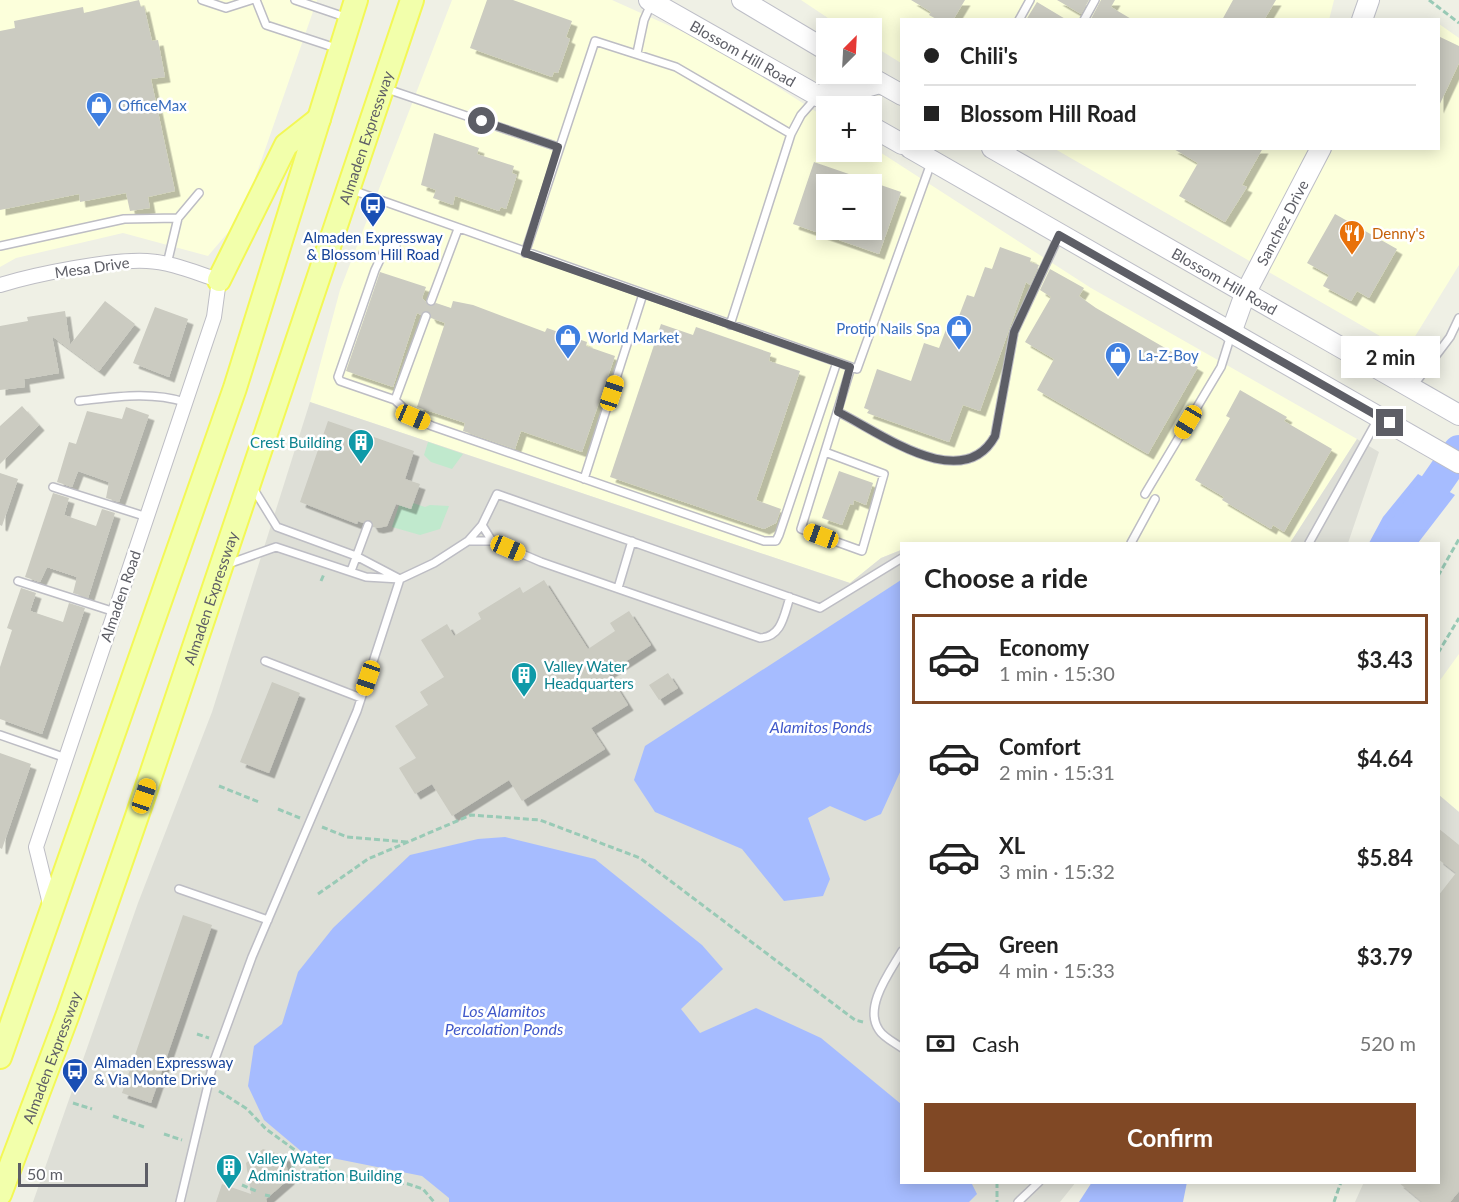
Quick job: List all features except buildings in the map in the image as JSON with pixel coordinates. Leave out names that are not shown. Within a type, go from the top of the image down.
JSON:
[{"type":"main road","name":"Almaden Expressway","points":[[0,1194],[80,981],[223,565],[249,481],[350,189],[412,0]]},
{"type":"main road","points":[[742,0],[816,44]]},
{"type":"main road","points":[[1363,18],[1369,0]]},
{"type":"main road","name":"Blossom Hill Road","points":[[651,1],[818,96]]},
{"type":"main road","points":[[0,1057],[235,388],[353,9]]},
{"type":"main road","points":[[818,96],[835,88],[856,90],[864,84]]},
{"type":"main road","points":[[882,84],[900,94]]},
{"type":"main road","points":[[219,280],[286,145],[319,119]]},
{"type":"main road","points":[[882,133],[900,143]]},
{"type":"main road","points":[[913,150],[1459,464]]},
{"type":"main road","name":"Blossom Hill Road","points":[[997,150],[1013,157],[1245,294],[1459,415]]},
{"type":"main road","name":"Sanchez Drive","points":[[1231,333],[1245,294],[1320,150]]},
{"type":"street","name":"Mesa Drive","points":[[0,285],[21,278],[130,261],[167,264],[219,280]]},
{"type":"street","name":"Almaden Road","points":[[51,911],[36,847],[214,317],[219,280]]},
{"type":"lane","points":[[202,0],[226,8],[251,0]]},
{"type":"lane","points":[[256,0],[266,25],[341,50]]},
{"type":"lane","points":[[295,0],[353,9]]},
{"type":"lane","points":[[1021,18],[1026,13],[1030,0]]},
{"type":"lane","points":[[1085,18],[1095,0]]},
{"type":"lane","points":[[638,53],[644,20],[651,1]]},
{"type":"lane","points":[[525,253],[558,147],[595,41],[676,67],[791,134]]},
{"type":"lane","points":[[384,88],[558,147]]},
{"type":"lane","points":[[730,325],[791,134],[801,115],[816,98]]},
{"type":"lane","points":[[350,189],[857,369],[932,161]]},
{"type":"lane","points":[[167,264],[178,218],[199,193]]},
{"type":"lane","points":[[0,246],[124,219],[178,218]]},
{"type":"lane","points":[[431,301],[458,229]]},
{"type":"lane","points":[[838,412],[914,452],[938,461],[968,458],[988,449],[995,436],[1014,332],[1059,235]]},
{"type":"lane","points":[[396,246],[388,248],[381,256],[338,377],[346,384],[395,400],[413,417],[432,426],[764,541],[776,541],[837,362]]},
{"type":"lane","points":[[584,479],[643,294]]},
{"type":"lane","points":[[395,400],[426,316]]},
{"type":"lane","points":[[1419,392],[1459,318]]},
{"type":"lane","points":[[1145,494],[1221,367],[1231,333]]},
{"type":"lane","points":[[825,452],[884,474],[862,551],[801,529],[850,367]]},
{"type":"lane","points":[[79,401],[128,395],[164,397],[185,402]]},
{"type":"lane","points":[[1310,542],[1379,417]]},
{"type":"lane","points":[[249,481],[277,527],[356,555],[400,579]]},
{"type":"lane","points":[[53,487],[147,517]]},
{"type":"lane","points":[[223,565],[252,558],[268,548],[276,547],[366,577],[400,579],[434,563],[468,541],[482,525],[497,494],[820,608],[900,559]]},
{"type":"lane","points":[[1132,542],[1155,499]]},
{"type":"lane","points":[[351,571],[368,525]]},
{"type":"lane","points":[[482,525],[492,541]]},
{"type":"lane","points":[[468,541],[492,541],[541,562],[760,638],[770,638],[778,630],[790,597]]},
{"type":"lane","points":[[618,588],[632,541]]},
{"type":"lane","points":[[180,1202],[213,1064],[268,920],[361,698],[400,579]]},
{"type":"lane","points":[[18,581],[115,612]]},
{"type":"lane","points":[[265,660],[361,698]]},
{"type":"lane","points":[[0,735],[66,758]]},
{"type":"lane","points":[[179,890],[268,920]]},
{"type":"lane","points":[[900,955],[878,995],[873,1015],[879,1031],[900,1046]]},
{"type":"lane","points":[[1018,1202],[1037,1184]]},
{"type":"path","points":[[1429,0],[1459,23]]},
{"type":"path","points":[[1440,572],[1459,539]]},
{"type":"path","points":[[1440,650],[1459,618]]},
{"type":"path","points":[[219,786],[259,802]]},
{"type":"path","points":[[278,809],[301,819]]},
{"type":"path","points":[[318,894],[368,859],[471,815],[540,820],[631,854],[650,865],[855,1020],[877,1024]]},
{"type":"path","points":[[322,827],[347,837],[408,842]]},
{"type":"path","points":[[197,1034],[213,1039]]},
{"type":"path","points":[[219,1091],[247,1109],[266,1129],[301,1156],[339,1175],[408,1184],[423,1189],[434,1202]]},
{"type":"path","points":[[73,1103],[92,1109]]},
{"type":"path","points":[[113,1116],[144,1126]]},
{"type":"path","points":[[164,1134],[183,1140]]},
{"type":"path","points":[[292,1176],[290,1171],[301,1156]]},
{"type":"path","points":[[997,1184],[997,1202]]},
{"type":"path","points":[[1334,1202],[1340,1184]]},
{"type":"path","points":[[242,1185],[256,1191]]},
{"type":"shaded area","points":[[0,0],[317,0],[242,216],[208,256],[123,233],[16,258],[0,267]]},
{"type":"shaded area","points":[[452,0],[612,0],[712,45],[816,112],[816,162],[882,162],[882,153],[1091,288],[1357,439],[1291,542],[900,542],[900,550],[881,558],[850,583],[310,402],[340,290]]},
{"type":"shaded area","points":[[801,0],[1334,0],[1330,18],[900,18],[900,62],[882,51],[882,18],[828,18]]},
{"type":"shaded area","points":[[1440,25],[1459,38],[1459,265],[1406,351],[1057,150],[1440,150]]},
{"type":"shaded area","points":[[310,402],[850,583],[881,558],[900,550],[900,1184],[1074,1184],[1060,1202],[33,1202],[138,903],[212,712]]},
{"type":"shaded area","points":[[1357,439],[1379,452],[1348,542],[1291,542]]},
{"type":"shaded area","points":[[428,442],[463,454],[452,469],[431,462],[424,455]]},
{"type":"shaded area","points":[[413,503],[425,507],[449,506],[440,529],[420,535],[392,527],[399,505],[411,509]]},
{"type":"shaded area","points":[[1459,654],[1459,812],[1440,796],[1440,680]]},
{"type":"shaded area","points":[[1440,796],[1459,812],[1459,1191],[1450,1202],[1355,1202],[1363,1184],[1440,1184]]},
{"type":"water","points":[[1418,474],[1455,495],[1419,542],[1370,542],[1383,517]]},
{"type":"water","name":"Alamitos Ponds","points":[[900,581],[900,772],[881,814],[865,821],[830,806],[808,818],[830,879],[823,896],[784,901],[742,849],[655,812],[634,780],[645,746]]},
{"type":"water","name":"Los Alamitos Percolation Ponds","points":[[505,837],[595,859],[702,945],[723,969],[681,1009],[700,1033],[756,1008],[821,1038],[900,1103],[900,1184],[972,1184],[977,1194],[969,1202],[449,1202],[449,1198],[422,1176],[302,1152],[264,1120],[248,1086],[254,1046],[282,1024],[298,972],[333,928],[410,855],[478,839]]},
{"type":"water","points":[[1091,1184],[1187,1184],[1183,1202],[1079,1202]]},
{"type":"waterway","points":[[1396,542],[1459,451]]},
{"type":"place","name":"OfficeMax","points":[[99,128]]},
{"type":"place","name":"Almaden Expressway & Blossom Hill Road","points":[[373,228]]},
{"type":"place","name":"Denny's","points":[[1352,256]]},
{"type":"place","name":"Protip Nails Spa","points":[[959,351]]},
{"type":"place","name":"World Market","points":[[568,360]]},
{"type":"place","name":"La-Z-Boy","points":[[1118,378]]},
{"type":"place","name":"Crest Building","points":[[361,465]]},
{"type":"place","name":"Valley Water Headquarters","points":[[524,698]]},
{"type":"place","name":"Almaden Expressway & Via Monte Drive","points":[[75,1094]]},
{"type":"place","name":"Valley Water Administration Building","points":[[229,1190]]},
{"type":"route","points":[[482,121],[558,147],[525,253],[850,367],[838,412],[914,452],[938,461],[951,461],[980,454],[988,449],[995,436],[1014,332],[1047,256],[1059,235],[1390,423]]}]
